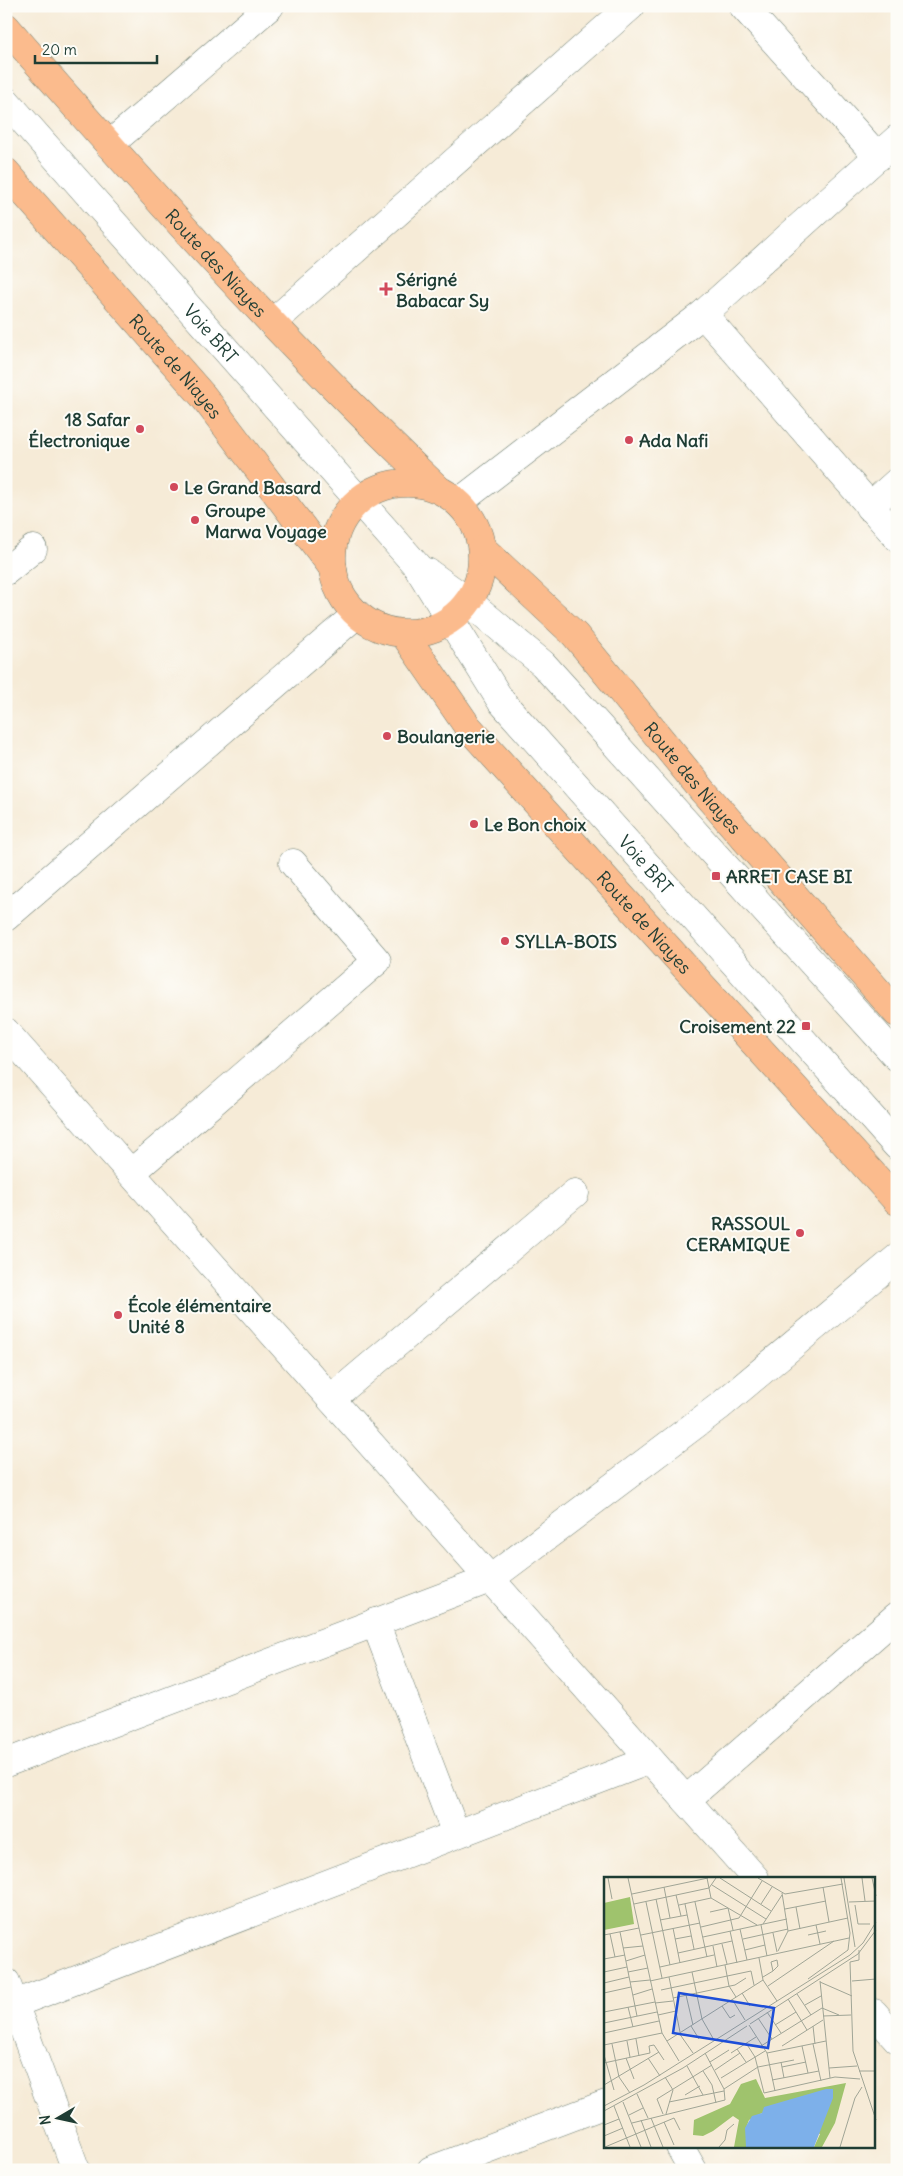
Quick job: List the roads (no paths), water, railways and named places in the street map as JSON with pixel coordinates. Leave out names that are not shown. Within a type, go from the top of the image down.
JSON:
[{"type":"main road","name":"Route des Niayes","points":[[6,27],[109,145],[356,412],[448,495]]},
{"type":"main road","name":"Route de Niayes","points":[[6,172],[203,396],[333,568]]},
{"type":"main road","points":[[358,498],[385,486],[412,483],[448,495],[475,524],[483,549],[482,575],[460,611]]},
{"type":"main road","name":"Route de Niayes","points":[[358,498],[344,517],[334,542],[333,568],[340,593],[356,614],[379,629],[404,634],[430,631],[460,611]]},
{"type":"main road","name":"Route des Niayes","points":[[483,549],[575,635],[704,791],[897,1014]]},
{"type":"main road","name":"Route de Niayes","points":[[404,634],[468,727],[897,1201]]},
{"type":"street","points":[[109,145],[270,6]]},
{"type":"street","points":[[272,323],[631,6]]},
{"type":"street","points":[[448,495],[703,314],[887,148],[743,6]]},
{"type":"street","name":"Voie BRT","points":[[6,101],[417,566],[460,611],[543,664],[897,1057]]},
{"type":"street","points":[[703,314],[897,538]]},
{"type":"street","points":[[869,507],[897,482]]},
{"type":"street","points":[[6,572],[33,549]]},
{"type":"street","name":"Voie BRT","points":[[460,611],[501,701],[897,1146]]},
{"type":"street","points":[[6,917],[356,614]]},
{"type":"street","points":[[132,1173],[377,961],[294,863]]},
{"type":"street","points":[[6,1032],[754,1877]]},
{"type":"street","points":[[330,1399],[575,1193]]},
{"type":"street","points":[[6,1763],[490,1579],[720,1406],[897,1258]]},
{"type":"street","points":[[686,1800],[897,1616]]},
{"type":"street","points":[[375,1622],[456,1834]]},
{"type":"street","points":[[76,2170],[10,1993],[456,1834],[650,1760]]},
{"type":"street","points":[[431,2170],[604,2105]]},
{"type":"street","points":[[681,2148],[693,2170]]},
{"type":"place","name":"Sérigné Babacar Sy","points":[[386,289]]},
{"type":"place","name":"18 Safar Électronique","points":[[140,429]]},
{"type":"place","name":"Ada Nafi","points":[[629,440]]},
{"type":"place","name":"Le Grand Basard","points":[[174,487]]},
{"type":"place","name":"Groupe Marwa Voyage","points":[[195,520]]},
{"type":"place","name":"Boulangerie","points":[[387,736]]},
{"type":"place","name":"Le Bon choix","points":[[474,824]]},
{"type":"place","name":"ARRET CASE BI","points":[[716,876]]},
{"type":"place","name":"SYLLA-BOIS","points":[[505,941]]},
{"type":"place","name":"Croisement 22","points":[[806,1026]]},
{"type":"place","name":"RASSOUL CERAMIQUE","points":[[800,1233]]},
{"type":"place","name":"École élémentaire Unité 8","points":[[118,1315]]}]
